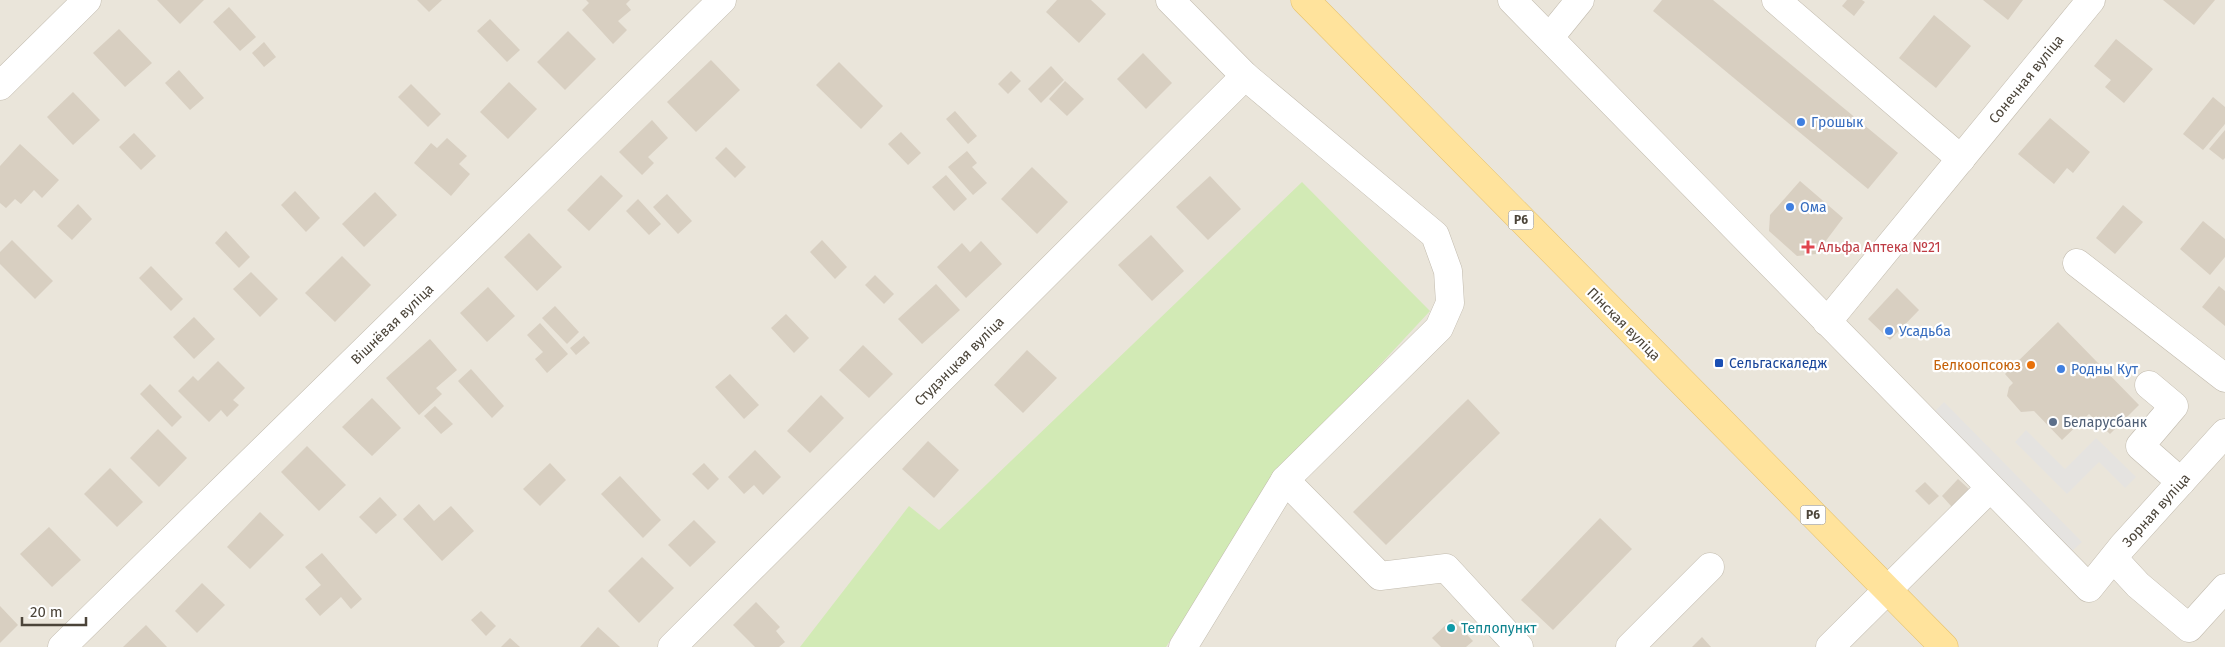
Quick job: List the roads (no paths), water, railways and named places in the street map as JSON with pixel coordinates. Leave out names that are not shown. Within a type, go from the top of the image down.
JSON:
[{"type":"main road","name":"Пінская вуліца","points":[[1305,0],[1944,647]]},
{"type":"street","points":[[0,86],[87,0]]},
{"type":"street","name":"Вішнёвая вуліца","points":[[62,647],[722,0]]},
{"type":"street","points":[[1170,0],[1245,76],[1434,235],[1448,271],[1450,303],[1439,328],[1285,480],[1183,647]]},
{"type":"street","points":[[1512,0],[1990,488],[1830,647]]},
{"type":"street","points":[[1550,37],[1580,0]]},
{"type":"street","points":[[1776,0],[1961,159]]},
{"type":"street","name":"Сонечная вуліца","points":[[1827,322],[2091,0]]},
{"type":"street","name":"Студэнцкая вуліца","points":[[672,647],[1245,76]]},
{"type":"street","points":[[2078,263],[2225,378]]},
{"type":"street","points":[[2149,385],[2174,406],[2140,446],[2181,482]]},
{"type":"street","name":"Зорная вуліца","points":[[1990,488],[2089,588],[2122,547],[2225,433]]},
{"type":"street","points":[[1285,480],[1380,576],[1446,568],[1519,647]]},
{"type":"street","points":[[2114,559],[2138,585],[2189,628],[2225,588]]},
{"type":"street","points":[[1630,647],[1710,567]]},
{"type":"place","name":"Грошык","points":[[1801,122]]},
{"type":"place","name":"Ома","points":[[1790,207]]},
{"type":"place","name":"Альфа Аптека №21","points":[[1808,247]]},
{"type":"place","name":"Усадьба","points":[[1889,331]]},
{"type":"place","name":"Сельгаскаледж","points":[[1719,363]]},
{"type":"place","name":"Белкоопсоюз","points":[[2031,365]]},
{"type":"place","name":"Родны Кут","points":[[2061,369]]},
{"type":"place","name":"Беларусбанк","points":[[2053,422]]},
{"type":"place","name":"Теплопункт","points":[[1451,628]]}]
